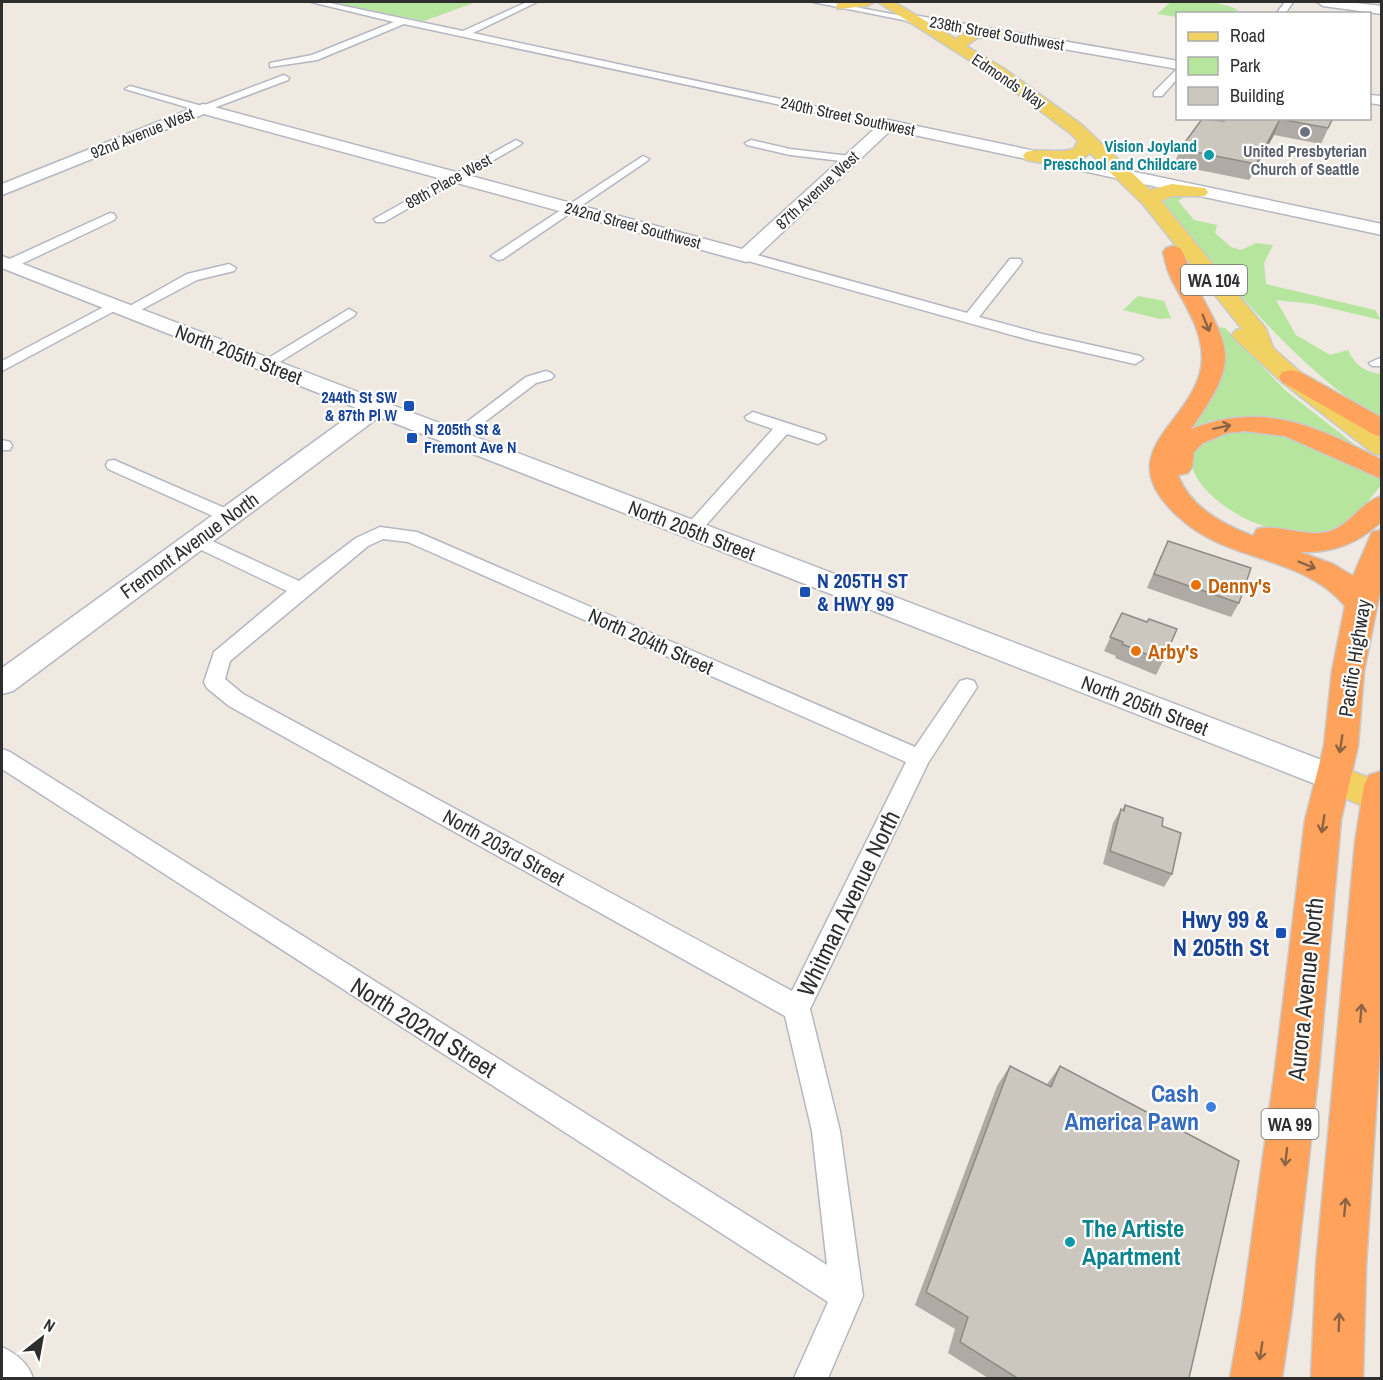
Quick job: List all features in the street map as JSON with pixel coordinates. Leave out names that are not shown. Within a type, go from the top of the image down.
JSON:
[{"type":"highway","points":[[1173,252],[1182,280],[1194,296],[1207,325],[1213,345],[1214,363],[1201,396],[1165,449],[1162,464],[1167,481],[1190,513],[1213,529],[1311,566],[1339,580],[1361,604]]},
{"type":"highway","points":[[1291,377],[1382,429]]},
{"type":"highway","points":[[1382,471],[1328,443],[1303,433],[1257,424],[1220,427],[1206,432],[1182,448],[1178,461],[1185,486],[1211,511],[1236,524],[1283,541],[1328,541],[1348,534],[1382,505]]},
{"type":"highway","name":"Pacific Highway","points":[[1334,778],[1341,746],[1348,671],[1361,604],[1369,572],[1382,539]]},
{"type":"highway","name":"Aurora Avenue North","points":[[1256,1378],[1267,1310],[1297,1069],[1323,820],[1334,778]]},
{"type":"highway","points":[[1337,1378],[1341,1266],[1374,843],[1381,794]]},
{"type":"main road","points":[[843,6],[867,2]]},
{"type":"main road","name":"Edmonds Way","points":[[885,2],[1048,107],[1087,139],[1120,175],[1150,200],[1258,334],[1261,348]]},
{"type":"main road","points":[[958,47],[964,37],[972,34],[996,33]]},
{"type":"main road","points":[[1032,156],[1074,156],[1084,149],[1087,139]]},
{"type":"main road","name":"Edmonds Way","points":[[1120,175],[1135,200],[1173,252],[1247,338],[1261,348],[1291,377],[1382,447]]},
{"type":"main road","points":[[1150,200],[1159,192],[1168,190],[1198,192]]},
{"type":"main road","name":"North 205th Street","points":[[1334,778],[1381,794]]},
{"type":"street","name":"240th Street Southwest","points":[[315,2],[1382,230]]},
{"type":"street","points":[[466,33],[533,2]]},
{"type":"street","name":"238th Street Southwest","points":[[817,2],[1176,65]]},
{"type":"street","points":[[1323,2],[1382,10]]},
{"type":"street","points":[[273,65],[314,58],[406,20]]},
{"type":"street","points":[[1158,94],[1176,73]]},
{"type":"street","name":"92nd Avenue West","points":[[2,190],[204,103],[221,102],[284,78]]},
{"type":"street","name":"242nd Street Southwest","points":[[130,88],[204,103],[453,176],[970,319],[1136,359]]},
{"type":"street","name":"87th Avenue West","points":[[746,256],[888,125]]},
{"type":"street","name":"89th Place West","points":[[380,219],[453,176],[516,143]]},
{"type":"street","points":[[751,143],[790,152],[850,159]]},
{"type":"street","points":[[498,256],[643,159]]},
{"type":"street","points":[[5,263],[110,217]]},
{"type":"street","points":[[970,319],[1016,262]]},
{"type":"street","name":"North 205th Street","points":[[5,263],[1334,778]]},
{"type":"street","points":[[2,367],[121,308],[192,277],[229,268]]},
{"type":"street","points":[[265,365],[349,313]]},
{"type":"street","points":[[455,437],[531,380],[546,376]]},
{"type":"street","name":"Fremont Avenue North","points":[[5,675],[377,407]]},
{"type":"street","points":[[753,417],[818,439]]},
{"type":"street","points":[[692,530],[783,428]]},
{"type":"street","points":[[114,465],[228,516]]},
{"type":"street","name":"North 204th Street","points":[[301,590],[362,542],[380,533],[411,536],[919,758]]},
{"type":"street","points":[[195,540],[301,590]]},
{"type":"street","name":"North 203rd Street","points":[[301,590],[221,657],[214,682],[236,700],[797,1008]]},
{"type":"street","name":"Whitman Avenue North","points":[[847,1296],[826,1131],[797,1008],[919,758],[967,687]]},
{"type":"street","name":"North 202nd Street","points":[[2,758],[847,1296]]},
{"type":"street","points":[[811,1378],[847,1296]]},
{"type":"street","points":[[2,1364],[17,1378]]},
{"type":"green space","points":[[331,2],[476,2],[424,21]]},
{"type":"green space","points":[[1171,2],[1215,3],[1238,10],[1233,12],[1176,12],[1176,17],[1157,14]]},
{"type":"green space","points":[[1176,195],[1187,195],[1178,201],[1194,220],[1217,225],[1215,233],[1231,247],[1241,250],[1256,243],[1273,245],[1264,263],[1266,284],[1375,310],[1381,320],[1313,304],[1276,300],[1296,335],[1330,355],[1348,350],[1361,367],[1381,374],[1381,421],[1320,375],[1239,294],[1164,207],[1165,199]]},
{"type":"green space","points":[[1138,296],[1164,301],[1171,318],[1160,319],[1123,310]]},
{"type":"green space","points":[[1218,327],[1225,328],[1286,391],[1354,444],[1269,421],[1252,419],[1219,419],[1203,423],[1187,431]]},
{"type":"green space","points":[[1240,430],[1285,433],[1381,477],[1381,485],[1351,519],[1329,530],[1296,532],[1273,529],[1253,522],[1228,509],[1203,487],[1195,474],[1192,462],[1196,449],[1209,438]]},
{"type":"building","points":[[1201,120],[1279,120],[1256,164],[1180,149]]},
{"type":"building","points":[[1285,120],[1332,120],[1328,128]]},
{"type":"building","points":[[1168,541],[1251,568],[1239,603],[1154,574]]},
{"type":"building","points":[[1122,613],[1177,629],[1163,661],[1110,637]]},
{"type":"building","points":[[1125,805],[1163,818],[1162,826],[1181,833],[1172,874],[1110,851],[1121,809],[1124,811]]},
{"type":"building","name":"The Artiste Apartment","points":[[1010,1066],[1051,1087],[1060,1066],[1239,1161],[1189,1378],[1017,1378],[960,1342],[968,1317],[926,1292]]},
{"type":"place","name":"United Presbyterian Church of Seattle","points":[[1305,132]]},
{"type":"place","name":"Vision Joyland Preschool and Childcare","points":[[1209,155]]},
{"type":"place","name":"244th St SW & 87th Pl W","points":[[409,406]]},
{"type":"place","name":"N 205th St & Fremont Ave N","points":[[412,438]]},
{"type":"place","name":"Denny's","points":[[1196,585]]},
{"type":"place","name":"N 205TH ST & HWY 99","points":[[805,592]]},
{"type":"place","name":"Arby's","points":[[1136,651]]},
{"type":"place","name":"Hwy 99 & N 205th St","points":[[1281,933]]},
{"type":"place","name":"Cash America Pawn","points":[[1211,1107]]},
{"type":"place","name":"The Artiste Apartment","points":[[1070,1242]]}]
